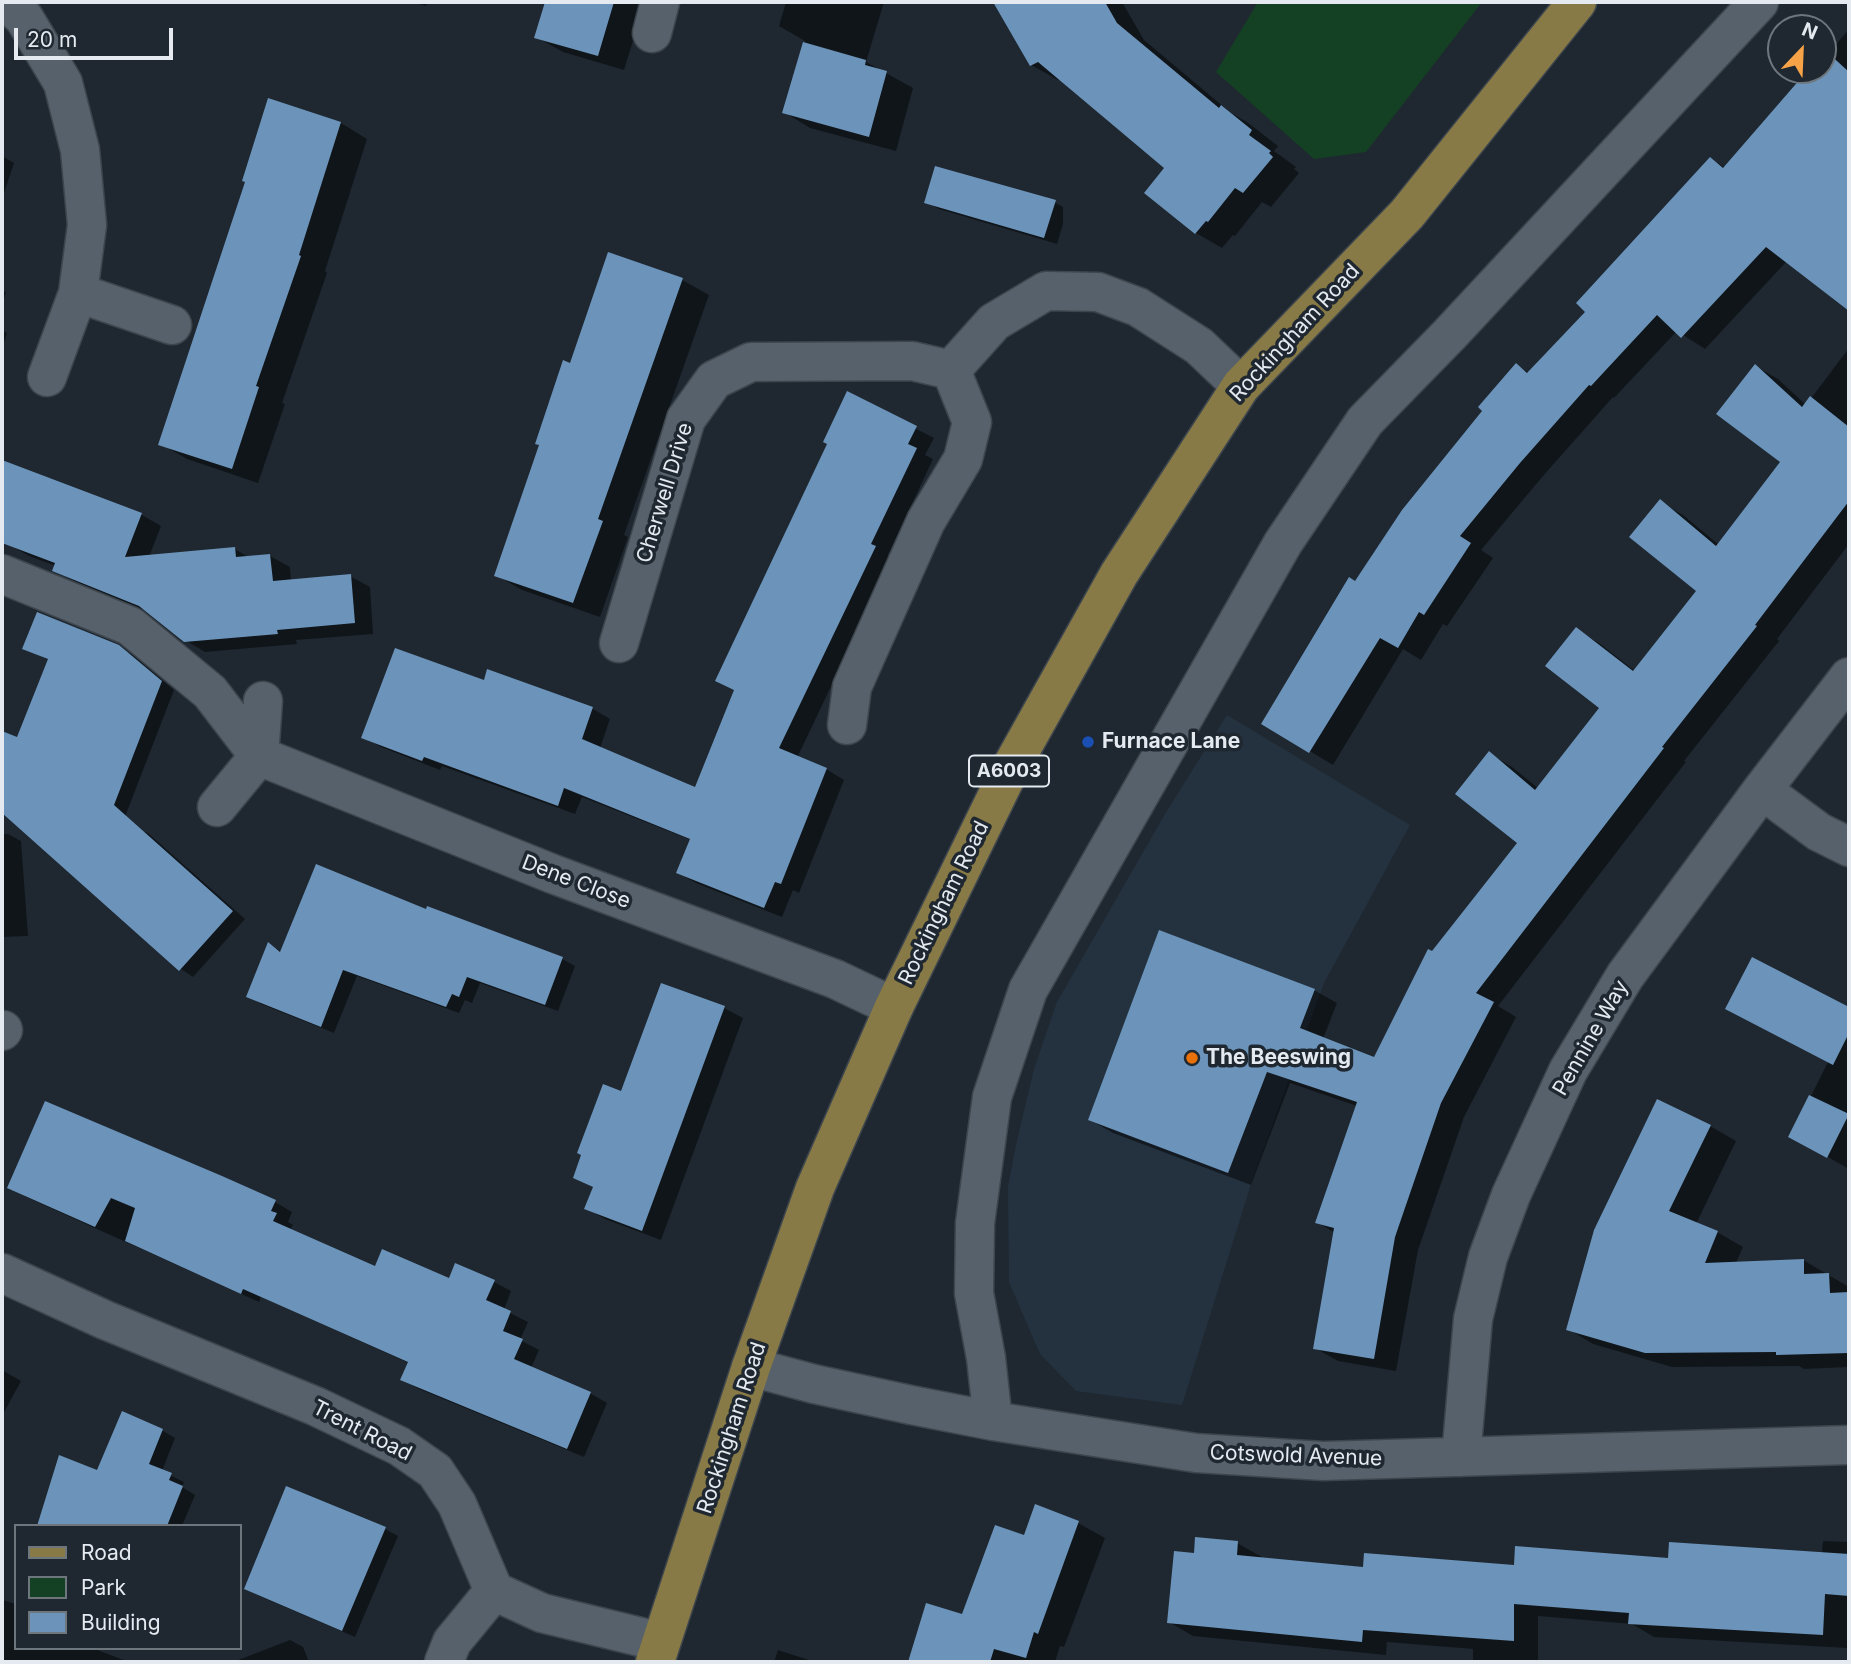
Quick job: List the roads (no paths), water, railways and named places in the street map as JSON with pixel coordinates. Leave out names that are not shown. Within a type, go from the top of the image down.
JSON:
[{"type":"main road","name":"Rockingham Road","points":[[658,1652],[751,1367],[815,1188],[894,1007],[1009,771],[1119,574],[1241,386],[1407,214],[1577,2]]},
{"type":"street","points":[[6,2],[23,18],[63,83],[80,150],[87,225],[78,293],[47,377]]},
{"type":"street","points":[[993,1421],[986,1358],[974,1293],[975,1223],[992,1097],[1028,990],[1283,542],[1365,421],[1450,334],[1759,2]]},
{"type":"street","points":[[848,725],[852,687],[926,521],[963,459],[972,422],[951,370],[994,322],[1046,291],[1098,292],[1138,307],[1199,346],[1241,386]]},
{"type":"street","points":[[78,293],[172,325]]},
{"type":"street","name":"Cherwell Drive","points":[[620,643],[686,419],[713,380],[751,362],[912,361],[951,370]]},
{"type":"street","points":[[2,574],[130,626],[210,692],[259,756]]},
{"type":"street","name":"Pennine Way","points":[[1461,1457],[1473,1319],[1488,1257],[1511,1195],[1568,1071],[1625,976],[1849,677]]},
{"type":"street","points":[[217,807],[259,756],[263,701]]},
{"type":"street","name":"Dene Close","points":[[259,756],[553,874],[835,979],[894,1007]]},
{"type":"street","points":[[1762,790],[1819,832],[1849,847]]},
{"type":"street","name":"Trent Road","points":[[2,1272],[105,1320],[315,1406],[399,1446],[435,1471],[457,1504],[494,1591]]},
{"type":"street","name":"Cotswold Avenue","points":[[751,1367],[814,1384],[993,1421],[1196,1454],[1323,1461],[1849,1445]]},
{"type":"street","points":[[444,1662],[452,1642],[494,1591],[542,1613],[621,1634],[658,1652]]},
{"type":"place","name":"Furnace Lane","points":[[1088,742]]},
{"type":"place","name":"The Beeswing","points":[[1192,1058]]}]
